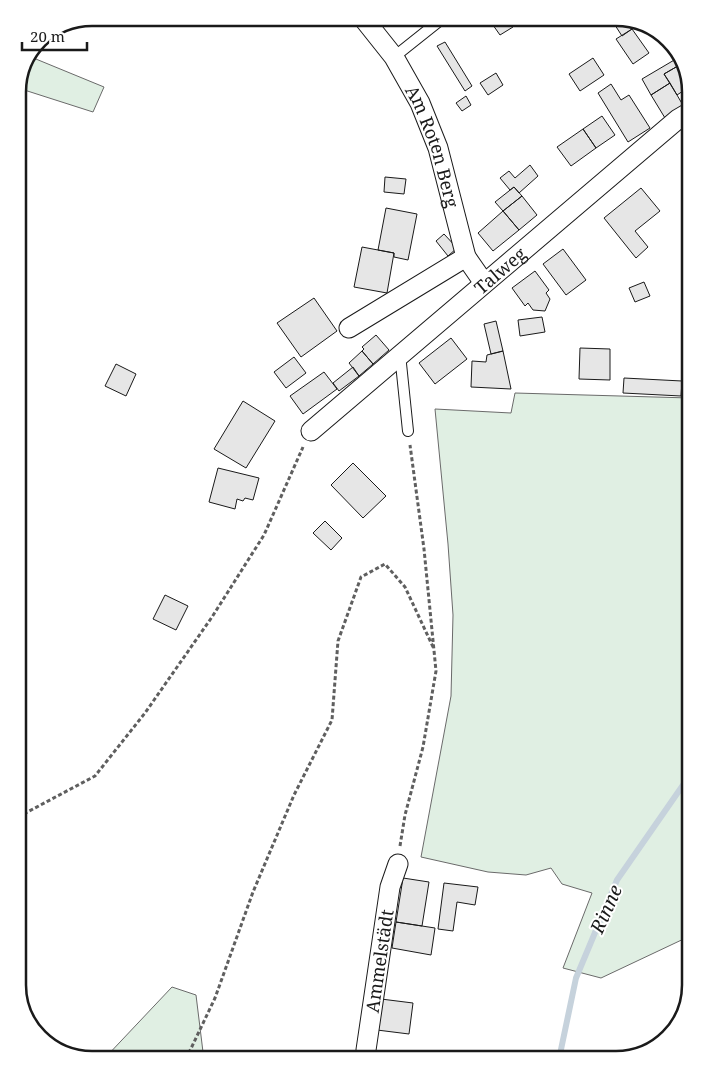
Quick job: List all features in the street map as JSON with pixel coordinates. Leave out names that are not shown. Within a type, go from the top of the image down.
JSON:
[{"type":"street","name":"Am Roten Berg","points":[[370,26],[394,56],[420,103],[438,148],[466,257],[484,283]]},
{"type":"street","name":"Talweg","points":[[311,431],[682,117]]},
{"type":"street","points":[[349,328],[466,257]]},
{"type":"street","name":"Ammelstädt","points":[[366,1051],[390,887],[398,864]]},
{"type":"lane","points":[[394,56],[433,26]]},
{"type":"lane","points":[[400,354],[408,431]]},
{"type":"path","points":[[27,812],[94,776],[145,712],[212,617],[264,535],[311,431]]},
{"type":"path","points":[[398,864],[404,815],[423,747],[436,670],[424,549],[408,431]]},
{"type":"path","points":[[190,1051],[215,998],[253,892],[294,795],[332,720],[338,641],[361,577],[385,564],[405,587],[434,649]]},
{"type":"green space","points":[[35,59],[104,87],[93,112],[26,91],[28,75]]},
{"type":"green space","points":[[515,393],[682,398],[682,940],[601,978],[563,968],[592,893],[562,884],[551,868],[526,875],[488,872],[421,857],[451,696],[453,615],[435,409],[511,413]]},
{"type":"green space","points":[[172,987],[196,995],[203,1051],[112,1051]]},
{"type":"building","points":[[494,26],[512,26],[513,27],[500,35]]},
{"type":"building","points":[[616,26],[632,29],[632,29],[622,36]]},
{"type":"building","points":[[632,29],[649,53],[633,64],[616,39]]},
{"type":"building","points":[[445,42],[472,86],[465,91],[437,46]]},
{"type":"building","points":[[593,58],[604,75],[580,91],[569,74]]},
{"type":"building","points":[[674,60],[677,67],[664,74],[670,83],[651,95],[642,79]]},
{"type":"building","points":[[677,67],[682,92],[677,95],[664,74]]},
{"type":"building","points":[[496,73],[503,85],[488,95],[480,83]]},
{"type":"building","points":[[670,83],[682,104],[682,108],[665,118],[651,95]]},
{"type":"building","points":[[611,84],[621,100],[629,95],[650,128],[628,142],[598,93]]},
{"type":"building","points":[[466,96],[471,105],[462,111],[456,103]]},
{"type":"building","points":[[602,116],[615,135],[596,148],[583,129]]},
{"type":"building","points":[[583,129],[596,148],[571,166],[557,147]]},
{"type":"building","points":[[530,165],[538,176],[519,193],[514,187],[510,190],[500,178],[509,171],[515,178]]},
{"type":"building","points":[[385,177],[406,179],[404,194],[384,192]]},
{"type":"building","points":[[514,187],[522,196],[503,211],[495,202]]},
{"type":"building","points":[[641,188],[660,211],[635,231],[648,247],[636,258],[604,218]]},
{"type":"building","points":[[522,196],[537,215],[519,230],[503,211]]},
{"type":"building","points":[[386,208],[417,214],[408,260],[394,257],[394,253],[378,250]]},
{"type":"building","points":[[503,211],[519,230],[493,251],[478,233]]},
{"type":"building","points":[[444,234],[457,248],[448,256],[436,241]]},
{"type":"building","points":[[362,247],[394,253],[387,293],[354,287]]},
{"type":"building","points":[[563,249],[586,280],[566,295],[543,264]]},
{"type":"building","points":[[535,271],[549,290],[546,293],[550,299],[545,311],[533,310],[528,303],[525,306],[512,288]]},
{"type":"building","points":[[644,282],[650,296],[635,302],[629,288]]},
{"type":"building","points":[[314,298],[337,331],[301,357],[277,323]]},
{"type":"building","points":[[542,317],[545,332],[520,336],[518,320]]},
{"type":"building","points":[[496,321],[503,351],[491,354],[484,324]]},
{"type":"building","points":[[376,335],[389,350],[373,364],[362,351],[364,349],[362,347]]},
{"type":"building","points":[[451,338],[467,359],[435,384],[419,363]]},
{"type":"building","points":[[580,348],[610,349],[610,380],[579,379]]},
{"type":"building","points":[[362,351],[373,364],[359,376],[349,363]]},
{"type":"building","points":[[503,351],[511,389],[471,387],[472,361],[486,362],[487,355]]},
{"type":"building","points":[[294,357],[306,373],[286,388],[274,372]]},
{"type":"building","points":[[116,364],[136,374],[126,396],[105,386]]},
{"type":"building","points":[[353,367],[359,376],[339,391],[333,383]]},
{"type":"building","points":[[324,372],[337,389],[303,414],[290,396]]},
{"type":"building","points":[[624,378],[682,381],[681,396],[623,393]]},
{"type":"building","points":[[243,401],[275,421],[246,468],[214,449]]},
{"type":"building","points":[[353,463],[386,496],[363,518],[331,485]]},
{"type":"building","points":[[218,468],[259,478],[253,500],[245,498],[243,501],[237,499],[235,509],[209,502]]},
{"type":"building","points":[[325,521],[342,538],[331,550],[313,533]]},
{"type":"building","points":[[165,595],[188,606],[176,630],[153,619]]},
{"type":"building","points":[[403,878],[429,882],[422,926],[396,922]]},
{"type":"building","points":[[444,883],[478,887],[475,905],[457,902],[453,931],[438,929]]},
{"type":"building","points":[[396,922],[435,928],[431,955],[392,948]]},
{"type":"building","points":[[381,999],[413,1003],[409,1034],[377,1030]]},
{"type":"waterway","name":"Rinne","points":[[561,1051],[576,978],[617,880],[682,787]]}]
